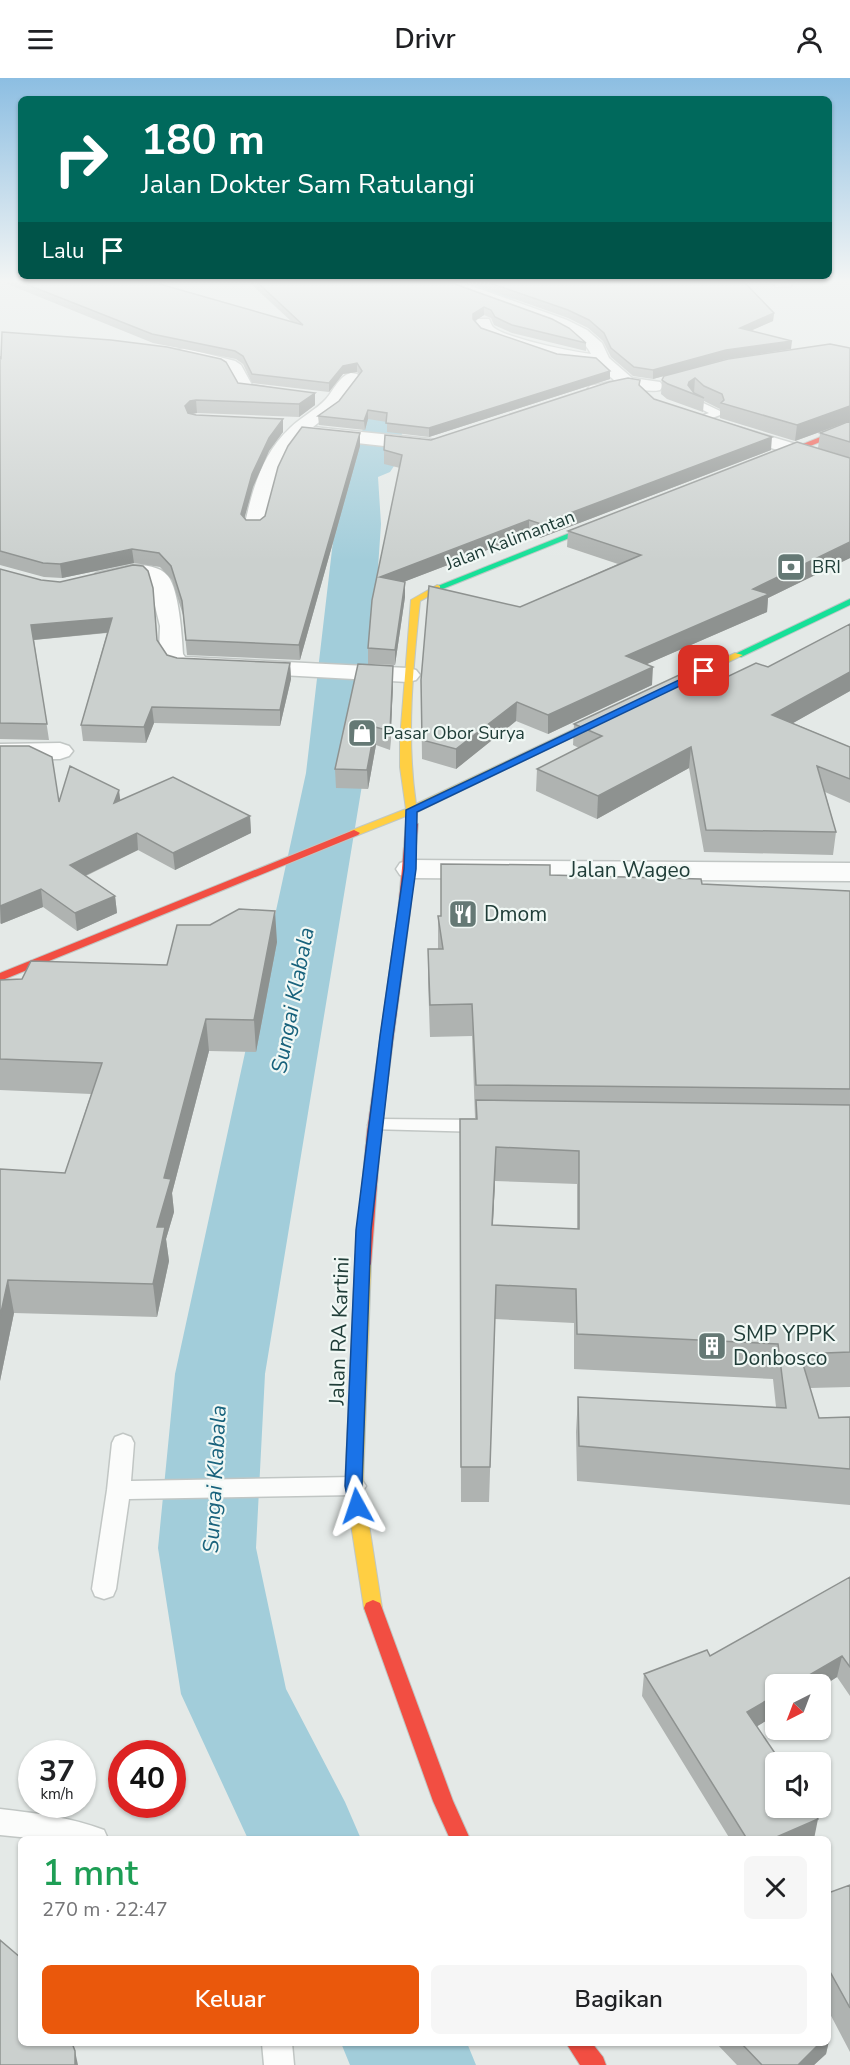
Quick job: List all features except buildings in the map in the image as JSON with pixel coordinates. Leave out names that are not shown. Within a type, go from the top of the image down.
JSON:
[{"type":"street","points":[[238,376],[244,390],[334,400]]},
{"type":"street","points":[[619,376],[627,383]]},
{"type":"street","points":[[254,528],[271,463],[294,426],[334,400],[351,378]]},
{"type":"street","points":[[577,396],[627,383],[662,383],[649,396],[660,405]]},
{"type":"street","points":[[680,413],[850,466]]},
{"type":"street","points":[[294,426],[353,437],[430,445],[450,440]]},
{"type":"street","points":[[752,466],[850,427]]},
{"type":"street","name":"Jalan Kalimantan","points":[[412,810],[405,760],[408,675],[416,600],[427,592],[622,515]]},
{"type":"street","points":[[83,583],[141,571],[155,575],[166,601],[171,626],[171,654],[178,664],[408,675]]},
{"type":"street","points":[[0,977],[412,810],[850,602]]},
{"type":"street","points":[[0,752],[60,751]]},
{"type":"street","name":"Jalan RA Kartini","points":[[412,810],[410,869],[386,1036],[364,1230],[354,1486],[372,1606],[443,1801],[459,1836]]},
{"type":"street","name":"Jalan Wageo","points":[[410,869],[850,872]]},
{"type":"street","points":[[579,2046],[595,2065]]},
{"type":"lane","points":[[694,398],[699,404],[717,413],[699,420]]},
{"type":"lane","points":[[377,1125],[495,1126]]},
{"type":"lane","points":[[104,1589],[119,1490],[123,1443]]},
{"type":"lane","points":[[119,1490],[354,1486]]},
{"type":"lane","points":[[0,1822],[46,1827],[82,1836]]},
{"type":"lane","points":[[277,2046],[279,2065]]},
{"type":"waterway","name":"Sungai Klabala","points":[[304,1836],[234,1694],[207,1548],[220,1374],[335,773],[358,524],[358,489],[355,471],[375,463],[394,380],[393,376]]},
{"type":"waterway","name":"Sungai Klabala","points":[[404,2046],[414,2065]]},
{"type":"traffic: fast","points":[[437,588],[610,520]]},
{"type":"traffic: fast","points":[[738,655],[850,602]]},
{"type":"traffic: slow","points":[[412,824],[405,759],[407,699],[416,600],[437,588]]},
{"type":"traffic: slow","points":[[354,833],[412,810],[738,655]]},
{"type":"traffic: slow","points":[[363,1264],[354,1486],[373,1608]]},
{"type":"traffic: jam","points":[[765,461],[850,427]]},
{"type":"traffic: jam","points":[[363,1264],[374,1132],[404,912],[412,824]]},
{"type":"traffic: jam","points":[[0,977],[354,833]]},
{"type":"traffic: jam","points":[[373,1608],[443,1801],[459,1836]]},
{"type":"traffic: jam","points":[[579,2046],[595,2065]]},
{"type":"place","name":"BRI","points":[[791,567]]},
{"type":"place","name":"Pasar Obor Surya","points":[[362,733]]},
{"type":"place","name":"Dmom","points":[[463,914]]},
{"type":"place","name":"SMP YPPK Donbosco","points":[[712,1346]]},
{"type":"route","points":[[357,1506],[354,1486],[364,1230],[386,1036],[410,869],[412,810],[704,671]]}]
